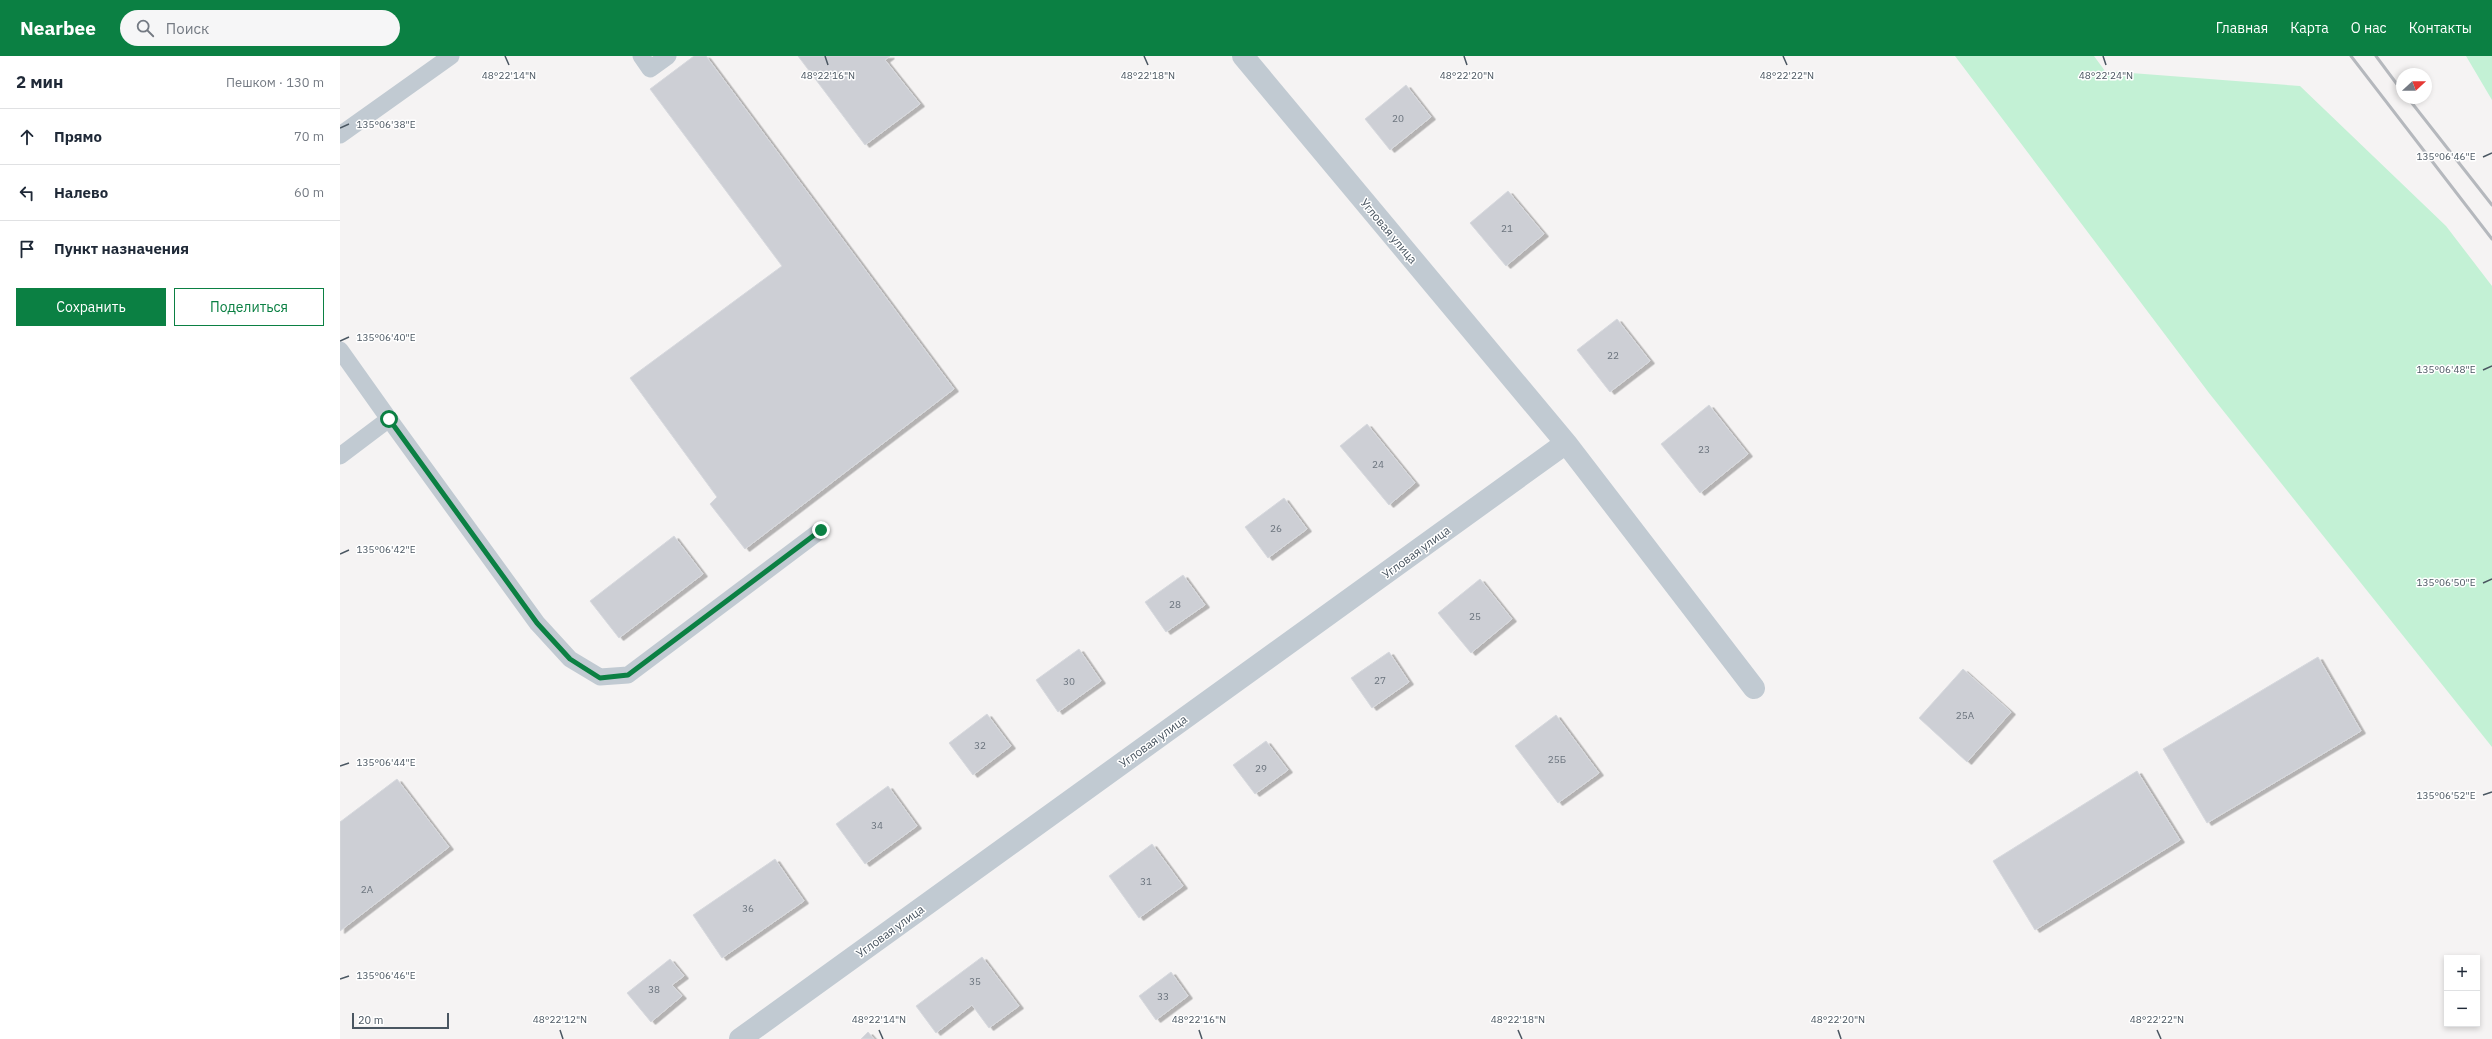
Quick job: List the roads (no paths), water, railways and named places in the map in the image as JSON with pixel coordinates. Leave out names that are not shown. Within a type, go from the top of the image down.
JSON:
[{"type":"street","name":"Угловая улица","points":[[1243,56],[1566,443],[1754,688]]},
{"type":"street","name":"Угловая улица","points":[[740,1039],[1566,443]]},
{"type":"lane","points":[[340,135],[451,56]]},
{"type":"lane","points":[[641,56],[650,69],[668,56]]},
{"type":"lane","points":[[340,350],[537,623],[570,659],[600,678],[628,675],[821,530]]},
{"type":"lane","points":[[340,456],[389,419]]},
{"type":"railway","points":[[2351,56],[2492,239]]},
{"type":"railway","points":[[2376,56],[2396,83]]},
{"type":"railway","points":[[2413,104],[2492,205]]}]
